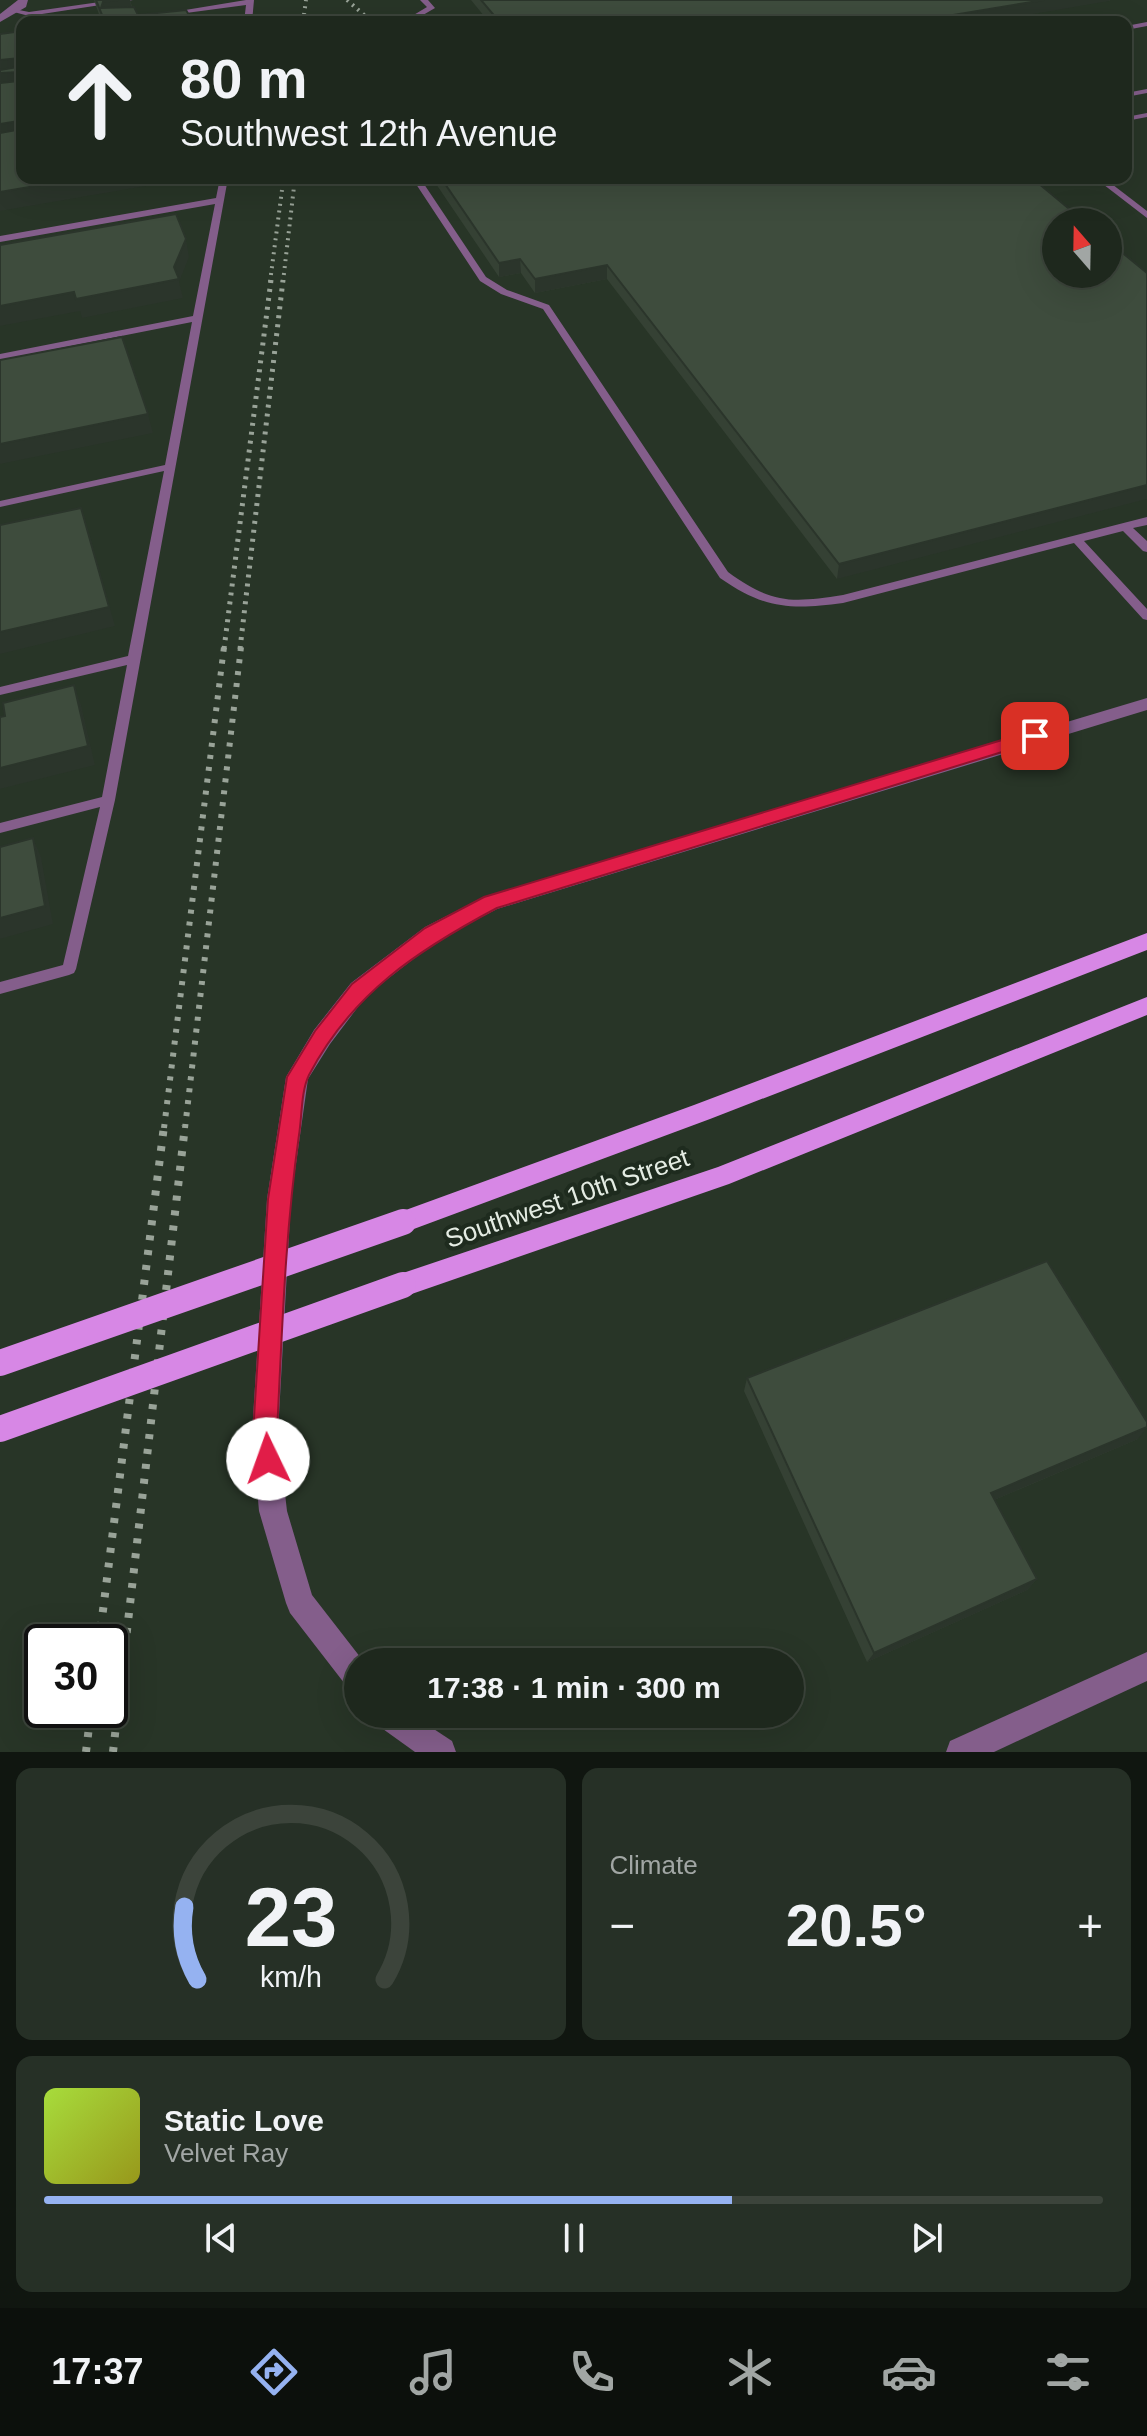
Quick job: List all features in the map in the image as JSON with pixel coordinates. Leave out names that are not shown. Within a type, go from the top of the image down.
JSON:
[{"type":"main road","name":"Southwest 10th Street","points":[[0,1363],[403,1222],[702,1112],[1147,941]]},
{"type":"main road","name":"Southwest 10th Street","points":[[0,1429],[403,1285],[721,1177],[1147,1006]]},
{"type":"street","points":[[0,16],[14,11],[23,0]]},
{"type":"street","points":[[344,1660],[300,1603],[273,1511],[265,1433],[279,1199],[297,1077],[322,1037],[359,989],[432,933],[491,903],[1147,704]]},
{"type":"street","points":[[961,1752],[1147,1666]]},
{"type":"street","points":[[406,1728],[441,1752]]},
{"type":"lane","points":[[36,16],[68,4],[129,0]]},
{"type":"lane","points":[[417,16],[431,8],[424,0]]},
{"type":"lane","points":[[157,15],[250,1]]},
{"type":"lane","points":[[14,11],[26,16]]},
{"type":"lane","points":[[0,988],[69,969],[108,800],[223,184]]},
{"type":"lane","points":[[420,184],[483,279],[504,292],[546,307],[724,575],[750,595],[796,606],[843,599],[1147,521]]},
{"type":"lane","points":[[1107,184],[1147,215]]},
{"type":"lane","points":[[0,239],[220,200]]},
{"type":"lane","points":[[0,357],[199,318]]},
{"type":"lane","points":[[0,504],[169,467]]},
{"type":"lane","points":[[1125,526],[1147,548]]},
{"type":"lane","points":[[1076,539],[1147,616]]},
{"type":"lane","points":[[0,691],[134,659]]},
{"type":"lane","points":[[0,828],[108,800]]},
{"type":"building","points":[[96,0],[118,0],[103,2],[101,8],[134,7],[138,15],[186,10],[190,16],[102,16]]},
{"type":"building","points":[[481,0],[1044,0],[947,16],[495,16]]},
{"type":"building","points":[[16,32],[16,58],[0,60],[0,34]]},
{"type":"building","points":[[16,67],[16,72],[0,73],[0,70]]},
{"type":"building","points":[[16,81],[16,121],[0,124],[0,83]]},
{"type":"building","points":[[16,130],[16,184],[47,184],[0,192],[0,133]]},
{"type":"building","points":[[445,184],[1039,184],[1068,208],[1042,208],[1042,288],[1122,288],[1122,252],[1147,273],[1147,485],[839,564],[607,265],[535,279],[520,259],[499,263]]},
{"type":"building","points":[[176,214],[186,239],[174,267],[179,279],[76,299],[74,292],[0,306],[0,245]]},
{"type":"building","points":[[122,337],[148,414],[0,444],[0,360]]},
{"type":"building","points":[[81,508],[109,607],[0,632],[0,525]]},
{"type":"building","points":[[74,685],[88,746],[0,768],[0,717],[5,716],[3,703]]},
{"type":"building","points":[[33,838],[45,906],[0,918],[0,847]]},
{"type":"building","points":[[1047,1261],[1147,1422],[1147,1427],[991,1493],[1037,1579],[874,1653],[747,1378]]},
{"type":"railway","points":[[304,16],[306,0]]},
{"type":"railway","points":[[347,0],[365,16]]},
{"type":"railway","points":[[283,282],[294,184]]},
{"type":"railway","points":[[270,282],[282,190]]},
{"type":"railway","points":[[224,649],[271,280]]},
{"type":"railway","points":[[240,649],[283,280]]},
{"type":"railway","points":[[164,1128],[224,647]]},
{"type":"railway","points":[[185,1128],[241,647]]},
{"type":"railway","points":[[101,1624],[164,1126]]},
{"type":"railway","points":[[113,1752],[185,1126]]},
{"type":"railway","points":[[86,1752],[89,1728]]},
{"type":"route","points":[[268,1459],[265,1433],[279,1199],[297,1077],[322,1037],[359,989],[432,933],[491,903],[1035,736]]}]
